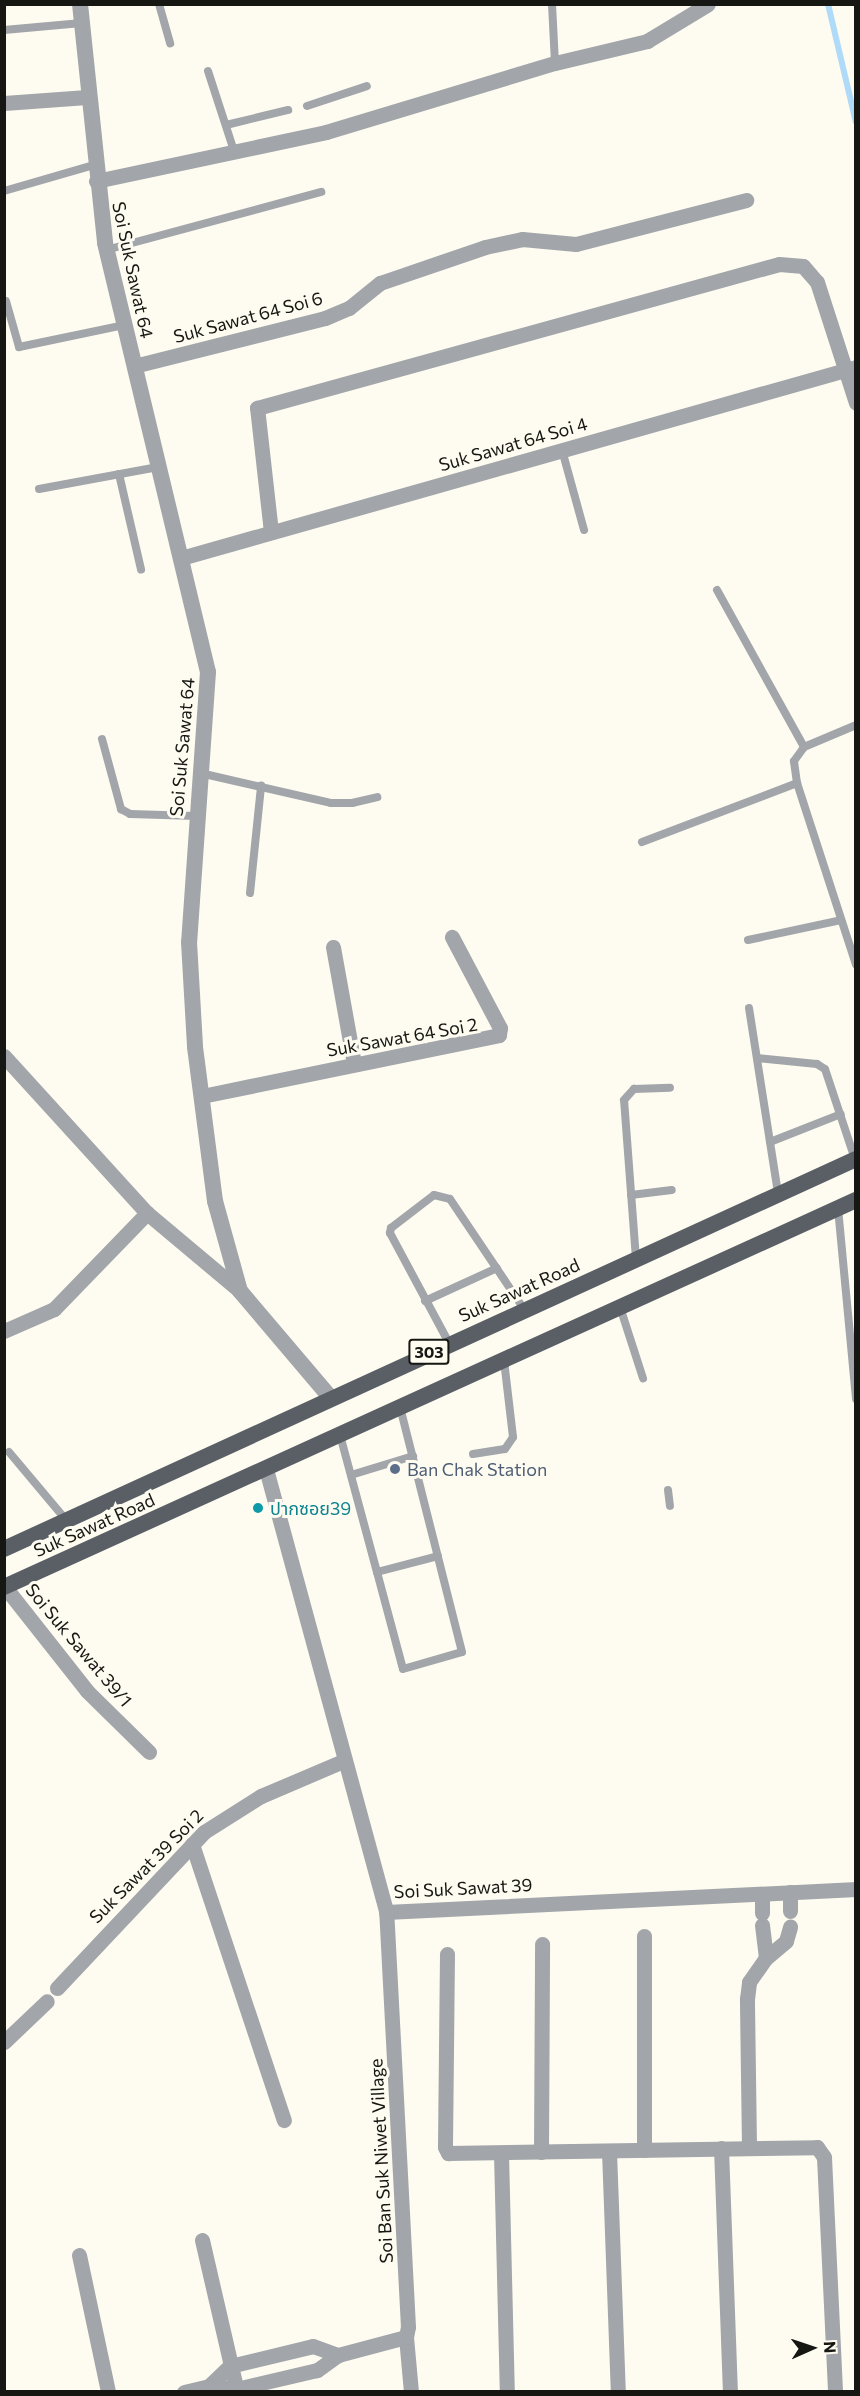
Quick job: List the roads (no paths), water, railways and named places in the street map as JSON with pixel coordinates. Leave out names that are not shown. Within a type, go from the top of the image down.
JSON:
[{"type":"main road","name":"Suk Sawat Road","points":[[4,1549],[330,1397],[855,1159]]},
{"type":"main road","name":"Suk Sawat Road","points":[[5,1587],[855,1200]]},
{"type":"street","name":"Soi Suk Sawat 64","points":[[80,4],[95,173],[106,250],[208,672],[196,816],[189,942],[202,1096],[215,1201],[240,1290],[330,1397]]},
{"type":"street","points":[[95,173],[234,151],[327,132],[555,63],[647,40],[708,4]]},
{"type":"street","points":[[4,103],[87,97]]},
{"type":"street","name":"Suk Sawat 64 Soi 6","points":[[134,366],[325,318],[349,308],[380,283],[484,247],[522,239],[576,244],[746,200]]},
{"type":"street","points":[[271,532],[255,421],[257,408],[267,403],[785,263],[804,266],[817,282],[850,368],[855,403]]},
{"type":"street","name":"Suk Sawat 64 Soi 4","points":[[181,558],[850,368]]},
{"type":"street","name":"Suk Sawat 64 Soi 2","points":[[202,1096],[499,1035],[500,1028],[452,937]]},
{"type":"street","points":[[333,947],[354,1064]]},
{"type":"street","points":[[4,1056],[147,1212],[240,1290]]},
{"type":"street","points":[[4,1331],[54,1309],[147,1212]]},
{"type":"street","name":"Soi Suk Sawat 39","points":[[266,1469],[343,1761],[386,1912],[855,1889]]},
{"type":"street","name":"Soi Suk Sawat 39/1","points":[[5,1587],[87,1690],[148,1752]]},
{"type":"street","name":"Suk Sawat 39 Soi 2","points":[[57,1988],[192,1844],[230,1813],[343,1761]]},
{"type":"street","points":[[192,1844],[284,2120]]},
{"type":"street","points":[[749,2147],[747,1999],[749,1982],[766,1958],[786,1941],[790,1919],[790,1892]]},
{"type":"street","points":[[762,1893],[766,1958]]},
{"type":"street","name":"Soi Ban Suk Niwet Village","points":[[386,1912],[404,2206],[406,2337],[411,2391]]},
{"type":"street","points":[[644,1936],[645,2150]]},
{"type":"street","points":[[541,2152],[542,1944]]},
{"type":"street","points":[[447,1954],[445,2147],[448,2153],[817,2147],[824,2157],[835,2391]]},
{"type":"street","points":[[5,2040],[47,2001]]},
{"type":"street","points":[[721,2148],[730,2391]]},
{"type":"street","points":[[609,2151],[618,2391]]},
{"type":"street","points":[[501,2153],[507,2391]]},
{"type":"street","points":[[202,2240],[237,2390]]},
{"type":"street","points":[[79,2255],[108,2391]]},
{"type":"street","points":[[184,2391],[210,2386],[237,2390],[317,2370],[338,2355],[406,2337]]},
{"type":"street","points":[[210,2386],[230,2366],[313,2346],[338,2355]]},
{"type":"lane","points":[[159,4],[170,44]]},
{"type":"lane","points":[[552,4],[555,63]]},
{"type":"lane","points":[[4,30],[82,23]]},
{"type":"lane","points":[[208,71],[234,151]]},
{"type":"lane","points":[[307,106],[368,86]]},
{"type":"lane","points":[[226,125],[288,110]]},
{"type":"lane","points":[[4,191],[95,173]]},
{"type":"lane","points":[[106,250],[321,192]]},
{"type":"lane","points":[[6,301],[20,347],[124,325]]},
{"type":"lane","points":[[562,450],[584,530]]},
{"type":"lane","points":[[39,489],[158,467]]},
{"type":"lane","points":[[119,474],[141,569]]},
{"type":"lane","points":[[717,590],[804,747]]},
{"type":"lane","points":[[855,725],[804,747],[794,761],[797,783],[855,965]]},
{"type":"lane","points":[[102,739],[121,809],[130,814],[196,816]]},
{"type":"lane","points":[[200,773],[331,803],[352,803],[377,797]]},
{"type":"lane","points":[[642,842],[797,783]]},
{"type":"lane","points":[[250,893],[261,786]]},
{"type":"lane","points":[[748,940],[841,920]]},
{"type":"lane","points":[[749,1008],[778,1194]]},
{"type":"lane","points":[[757,1058],[817,1064],[825,1069],[855,1159]]},
{"type":"lane","points":[[636,1258],[624,1100],[634,1089],[670,1088]]},
{"type":"lane","points":[[770,1142],[841,1114]]},
{"type":"lane","points":[[631,1195],[672,1190]]},
{"type":"lane","points":[[449,1343],[390,1233],[391,1228],[434,1195],[450,1198],[524,1309]]},
{"type":"lane","points":[[838,1208],[854,1360],[855,1399]]},
{"type":"lane","points":[[425,1301],[497,1268]]},
{"type":"lane","points":[[620,1307],[643,1378]]},
{"type":"lane","points":[[473,1454],[505,1449],[513,1437],[504,1360]]},
{"type":"lane","points":[[340,1435],[403,1669],[462,1652],[400,1407]]},
{"type":"lane","points":[[9,1452],[66,1520]]},
{"type":"lane","points":[[351,1475],[413,1456]]},
{"type":"lane","points":[[668,1490],[670,1506]]},
{"type":"lane","points":[[378,1572],[438,1556]]},
{"type":"waterway","points":[[828,4],[856,122]]},
{"type":"place","name":"Ban Chak Station","points":[[395,1469]]},
{"type":"place","name":"ปากซอย39","points":[[258,1508]]}]
